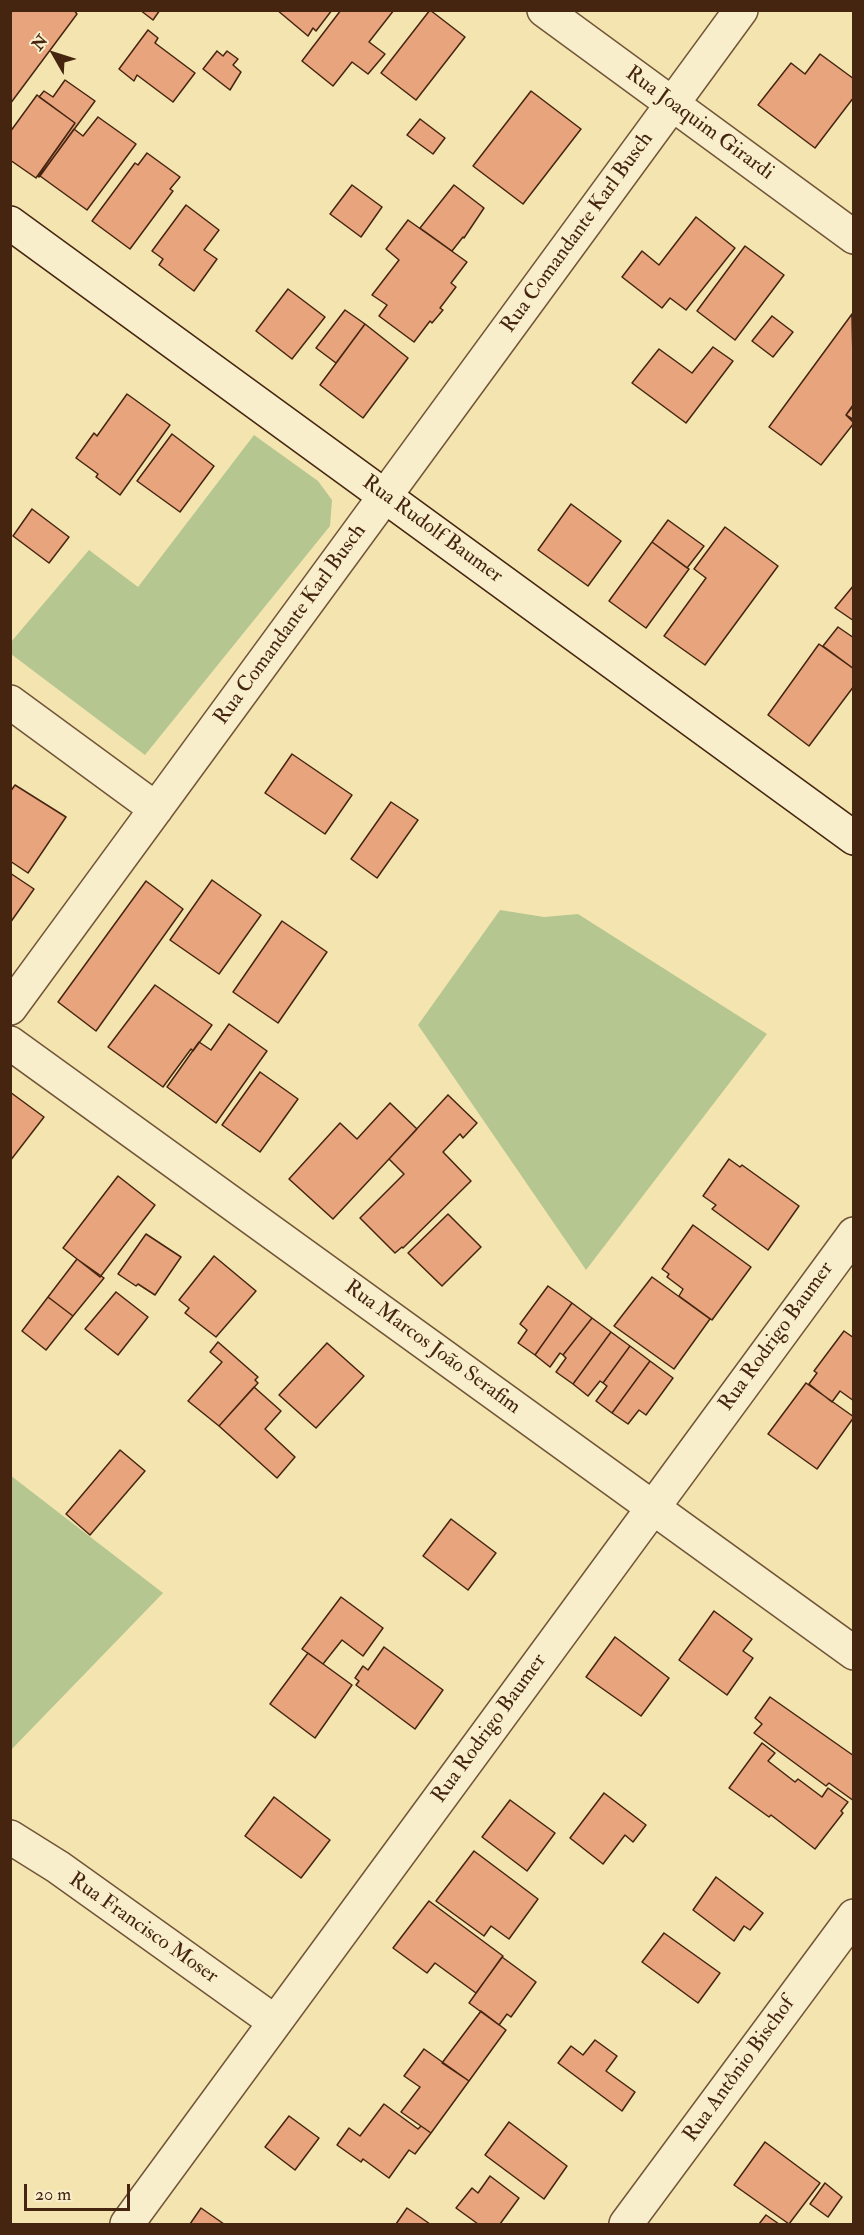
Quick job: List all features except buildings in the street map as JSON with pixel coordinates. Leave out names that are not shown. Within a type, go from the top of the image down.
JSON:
[{"type":"street","name":"Rua Joaquim Girardi","points":[[544,10],[854,237]]},
{"type":"street","name":"Rua Comandante Karl Busch","points":[[10,1008],[741,10]]},
{"type":"street","name":"Rua Rudolf Baumer","points":[[10,223],[854,838]]},
{"type":"street","points":[[10,702],[156,809]]},
{"type":"street","name":"Rua Marcos João Serafim","points":[[10,1043],[854,1653]]},
{"type":"street","name":"Rua Rodrigo Baumer","points":[[127,2224],[854,1233]]},
{"type":"street","name":"Rua Francisco Moser","points":[[10,1837],[275,2022]]},
{"type":"street","name":"Rua Antônio Bischof","points":[[626,2224],[854,1916]]},
{"type":"green space","points":[[254,435],[318,481],[332,500],[330,526],[145,755],[11,654],[11,642],[89,550],[138,587]]},
{"type":"green space","points":[[500,910],[544,917],[578,914],[767,1034],[586,1270],[418,1025]]},
{"type":"green space","points":[[10,1475],[163,1593],[11,1750],[10,1750]]}]
